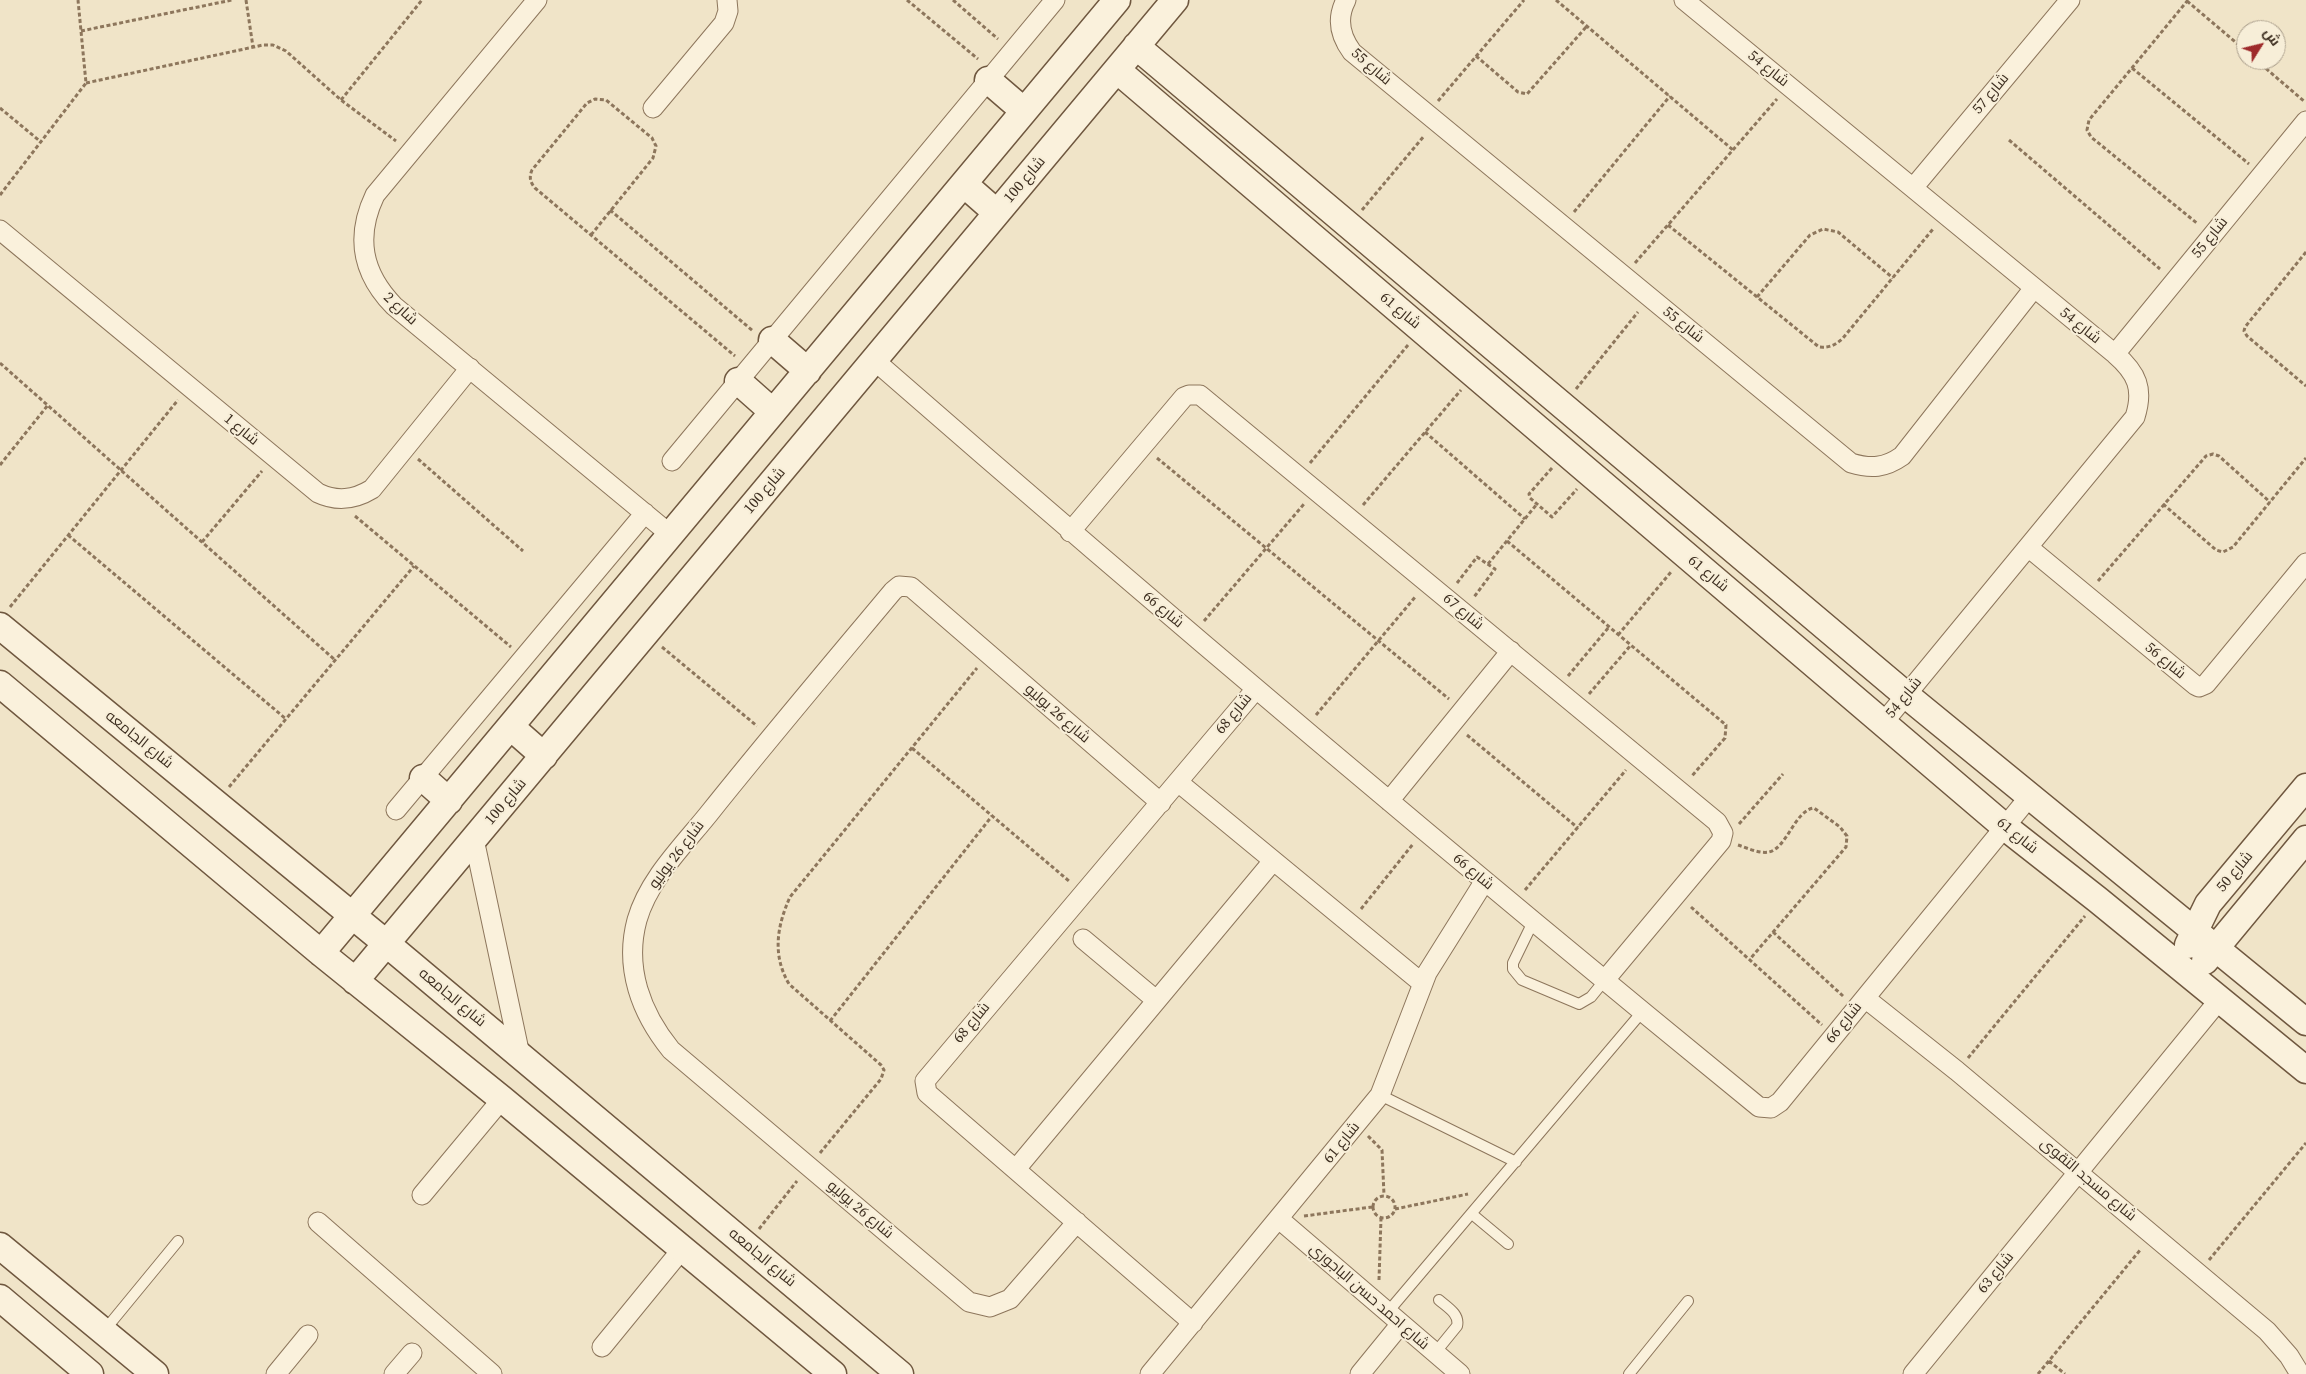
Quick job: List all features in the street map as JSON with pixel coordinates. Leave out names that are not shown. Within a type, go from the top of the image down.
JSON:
[{"type":"main road","points":[[321,953],[1117,0]]},
{"type":"main road","name":"شارع 100","points":[[355,981],[1174,0]]},
{"type":"main road","points":[[1136,46],[1906,695],[2306,1022]]},
{"type":"main road","name":"شارع 61","points":[[1117,70],[2005,827],[2098,900],[2306,1070]]},
{"type":"main road","points":[[991,76],[1024,111]]},
{"type":"main road","points":[[964,184],[998,213]]},
{"type":"main road","points":[[770,342],[808,371]]},
{"type":"main road","points":[[744,374],[773,412]]},
{"type":"main road","name":"شارع الجامعه","points":[[3,619],[216,803],[900,1374]]},
{"type":"main road","points":[[0,684],[321,953],[502,1099],[833,1374]]},
{"type":"main road","points":[[511,727],[544,756]]},
{"type":"main road","points":[[423,778],[449,801]]},
{"type":"main road","name":"شارع 50","points":[[2186,972],[2195,930],[2208,904],[2306,786]]},
{"type":"main road","points":[[2186,972],[2216,947],[2306,839]]},
{"type":"main road","points":[[0,1246],[154,1374]]},
{"type":"main road","points":[[0,1298],[90,1374]]},
{"type":"main road","points":[[790,1337],[816,1304]]},
{"type":"street","name":"شارع 2","points":[[537,0],[384,182],[368,209],[363,240],[368,269],[375,283],[394,306],[671,534]]},
{"type":"street","points":[[653,108],[724,23],[728,12],[727,0]]},
{"type":"street","points":[[672,460],[1054,0]]},
{"type":"street","name":"شارع 55","points":[[1346,0],[1340,19],[1340,31],[1344,42],[1352,52],[1851,463],[1864,467],[1878,467],[1891,464],[1902,456],[2034,288]]},
{"type":"street","name":"شارع 54","points":[[1684,0],[2115,354],[2133,373],[2139,387],[2139,403],[2135,417],[1883,723]]},
{"type":"street","name":"شارع 57","points":[[1913,188],[2070,0]]},
{"type":"street","name":"شارع 55","points":[[2115,354],[2306,121]]},
{"type":"street","name":"شارع 1","points":[[0,230],[318,493],[335,499]]},
{"type":"street","name":"شارع 66","points":[[874,360],[1070,532],[1484,882],[1759,1107],[1771,1108],[1780,1102],[2030,796]]},
{"type":"street","points":[[335,499],[353,498],[372,489],[470,368]]},
{"type":"street","name":"شارع 67","points":[[1070,532],[1184,398],[1195,394],[1205,398],[1679,791],[1722,835]]},
{"type":"street","points":[[396,810],[646,513]]},
{"type":"street","name":"شارع 56","points":[[2028,547],[2195,685],[2202,687],[2306,563]]},
{"type":"street","name":"شارع 26 يوليو","points":[[1077,1222],[1010,1299],[990,1306],[979,1306],[969,1302],[671,1050],[648,1018],[635,980],[633,960],[637,920],[653,884],[770,736],[899,586],[911,587],[1160,803]]},
{"type":"street","points":[[1389,801],[1511,652]]},
{"type":"street","name":"شارع 68","points":[[1192,1323],[927,1092],[925,1081],[1256,689]]},
{"type":"street","points":[[1178,782],[1422,983]]},
{"type":"street","points":[[1604,980],[1677,895],[1722,835]]},
{"type":"street","points":[[474,840],[520,1055]]},
{"type":"street","points":[[1016,1169],[1273,861]]},
{"type":"street","name":"شارع 61","points":[[1150,1374],[1380,1095],[1422,983],[1484,882]]},
{"type":"street","points":[[1083,939],[1156,1000]]},
{"type":"street","name":"شارع 63","points":[[1913,1374],[2220,999]]},
{"type":"street","name":"شارع مسجد التقوى","points":[[1861,1003],[1957,1071],[2268,1331],[2289,1356],[2300,1374]]},
{"type":"street","points":[[422,1196],[502,1099]]},
{"type":"street","name":"شارع احمد حسن الباجوري","points":[[1279,1219],[1460,1374]]},
{"type":"street","points":[[318,1222],[492,1374]]},
{"type":"street","points":[[602,1347],[683,1248]]},
{"type":"street","points":[[1360,1374],[1389,1315]]},
{"type":"street","points":[[276,1374],[308,1335]]},
{"type":"street","points":[[394,1374],[412,1353]]},
{"type":"lane","points":[[1533,922],[1512,963],[1513,969],[1522,980],[1579,1004],[1591,997],[1604,980]]},
{"type":"lane","points":[[1389,1315],[1642,1012]]},
{"type":"lane","points":[[1380,1095],[1516,1162]]},
{"type":"lane","points":[[1472,1214],[1508,1244]]},
{"type":"lane","points":[[103,1331],[178,1241]]},
{"type":"lane","points":[[1435,1353],[1457,1326],[1458,1321],[1457,1316],[1439,1300]]},
{"type":"lane","points":[[1629,1374],[1688,1301]]},
{"type":"path","points":[[78,0],[86,83]]},
{"type":"path","points":[[81,31],[232,0]]},
{"type":"path","points":[[246,0],[253,47]]},
{"type":"path","points":[[342,100],[422,0]]},
{"type":"path","points":[[907,0],[991,76]]},
{"type":"path","points":[[953,0],[1012,51]]},
{"type":"path","points":[[1349,225],[1476,56],[1524,0]]},
{"type":"path","points":[[1556,0],[1733,150]]},
{"type":"path","points":[[2212,235],[2088,133],[2087,124],[2187,0],[2236,42]]},
{"type":"path","points":[[1476,56],[1518,92],[1527,94],[1587,26]]},
{"type":"path","points":[[0,195],[86,83],[253,47],[273,45],[286,51],[342,100],[410,152]]},
{"type":"path","points":[[2132,68],[2262,175]]},
{"type":"path","points":[[2268,70],[2306,103]]},
{"type":"path","points":[[1624,276],[1788,86]]},
{"type":"path","points":[[1562,226],[1670,96]]},
{"type":"path","points":[[591,235],[652,158],[656,146],[652,138],[606,100],[595,99],[587,102],[532,170],[530,176],[535,188],[591,235],[744,374]]},
{"type":"path","points":[[0,108],[41,142]]},
{"type":"path","points":[[2009,140],[2175,281]]},
{"type":"path","points":[[610,210],[770,342]]},
{"type":"path","points":[[1668,225],[1819,347],[1826,347],[1832,346],[1843,338],[1945,215]]},
{"type":"path","points":[[1757,297],[1810,235],[1823,229],[1838,232],[1893,278]]},
{"type":"path","points":[[2306,252],[2244,331],[2247,336],[2306,386]]},
{"type":"path","points":[[1563,406],[1650,298]]},
{"type":"path","points":[[1299,476],[1421,329]]},
{"type":"path","points":[[0,363],[335,660]]},
{"type":"path","points":[[1351,519],[1474,374]]},
{"type":"path","points":[[3,619],[68,535],[189,386]]},
{"type":"path","points":[[0,464],[48,405]]},
{"type":"path","points":[[1425,432],[1525,519]]},
{"type":"path","points":[[1143,447],[1378,641],[1578,828]]},
{"type":"path","points":[[406,449],[523,551]]},
{"type":"path","points":[[1565,452],[1529,494],[1530,498],[1537,504],[1554,517],[1590,473]]},
{"type":"path","points":[[2086,595],[2203,458],[2212,454],[2219,456],[2270,502]]},
{"type":"path","points":[[202,542],[273,456]]},
{"type":"path","points":[[2163,504],[2216,550],[2223,552],[2233,547],[2306,458]]},
{"type":"path","points":[[1192,635],[1316,490]]},
{"type":"path","points":[[335,499],[524,658]]},
{"type":"path","points":[[1488,564],[1537,504]]},
{"type":"path","points":[[68,535],[286,719]]},
{"type":"path","points":[[1507,541],[1726,726],[1725,738],[1679,791]]},
{"type":"path","points":[[1618,634],[1685,554]]},
{"type":"path","points":[[1445,597],[1477,557],[1496,570],[1462,612]]},
{"type":"path","points":[[216,803],[414,566]]},
{"type":"path","points":[[1304,729],[1427,582]]},
{"type":"path","points":[[1557,690],[1609,627]]},
{"type":"path","points":[[646,634],[770,736]]},
{"type":"path","points":[[1578,707],[1631,645]]},
{"type":"path","points":[[746,1244],[884,1073],[881,1065],[798,993],[782,972],[777,938],[782,915],[790,896],[988,654]]},
{"type":"path","points":[[912,748],[1083,893]]},
{"type":"path","points":[[1512,905],[1637,756]]},
{"type":"path","points":[[1722,835],[1745,819],[1783,774]]},
{"type":"path","points":[[1722,835],[1770,852],[1774,850],[1806,811],[1814,808],[1844,831],[1847,842],[1846,847],[1750,959]]},
{"type":"path","points":[[830,1021],[992,816]]},
{"type":"path","points":[[1349,923],[1424,831]]},
{"type":"path","points":[[1677,895],[1834,1036]]},
{"type":"path","points":[[1957,1071],[2098,900]]},
{"type":"path","points":[[1773,932],[1861,1003]]},
{"type":"path","points":[[1354,1128],[1370,1138],[1382,1150],[1384,1195]]},
{"type":"path","points":[[2199,1273],[2306,1143]]},
{"type":"path","points":[[1395,1209],[1393,1199],[1384,1195],[1376,1198],[1372,1207],[1375,1214],[1381,1218],[1390,1216],[1395,1209],[1493,1189]]},
{"type":"path","points":[[1279,1219],[1372,1207]]},
{"type":"path","points":[[1381,1218],[1389,1315]]},
{"type":"path","points":[[2038,1374],[2152,1234]]},
{"type":"path","points":[[2049,1361],[2065,1374]]}]
